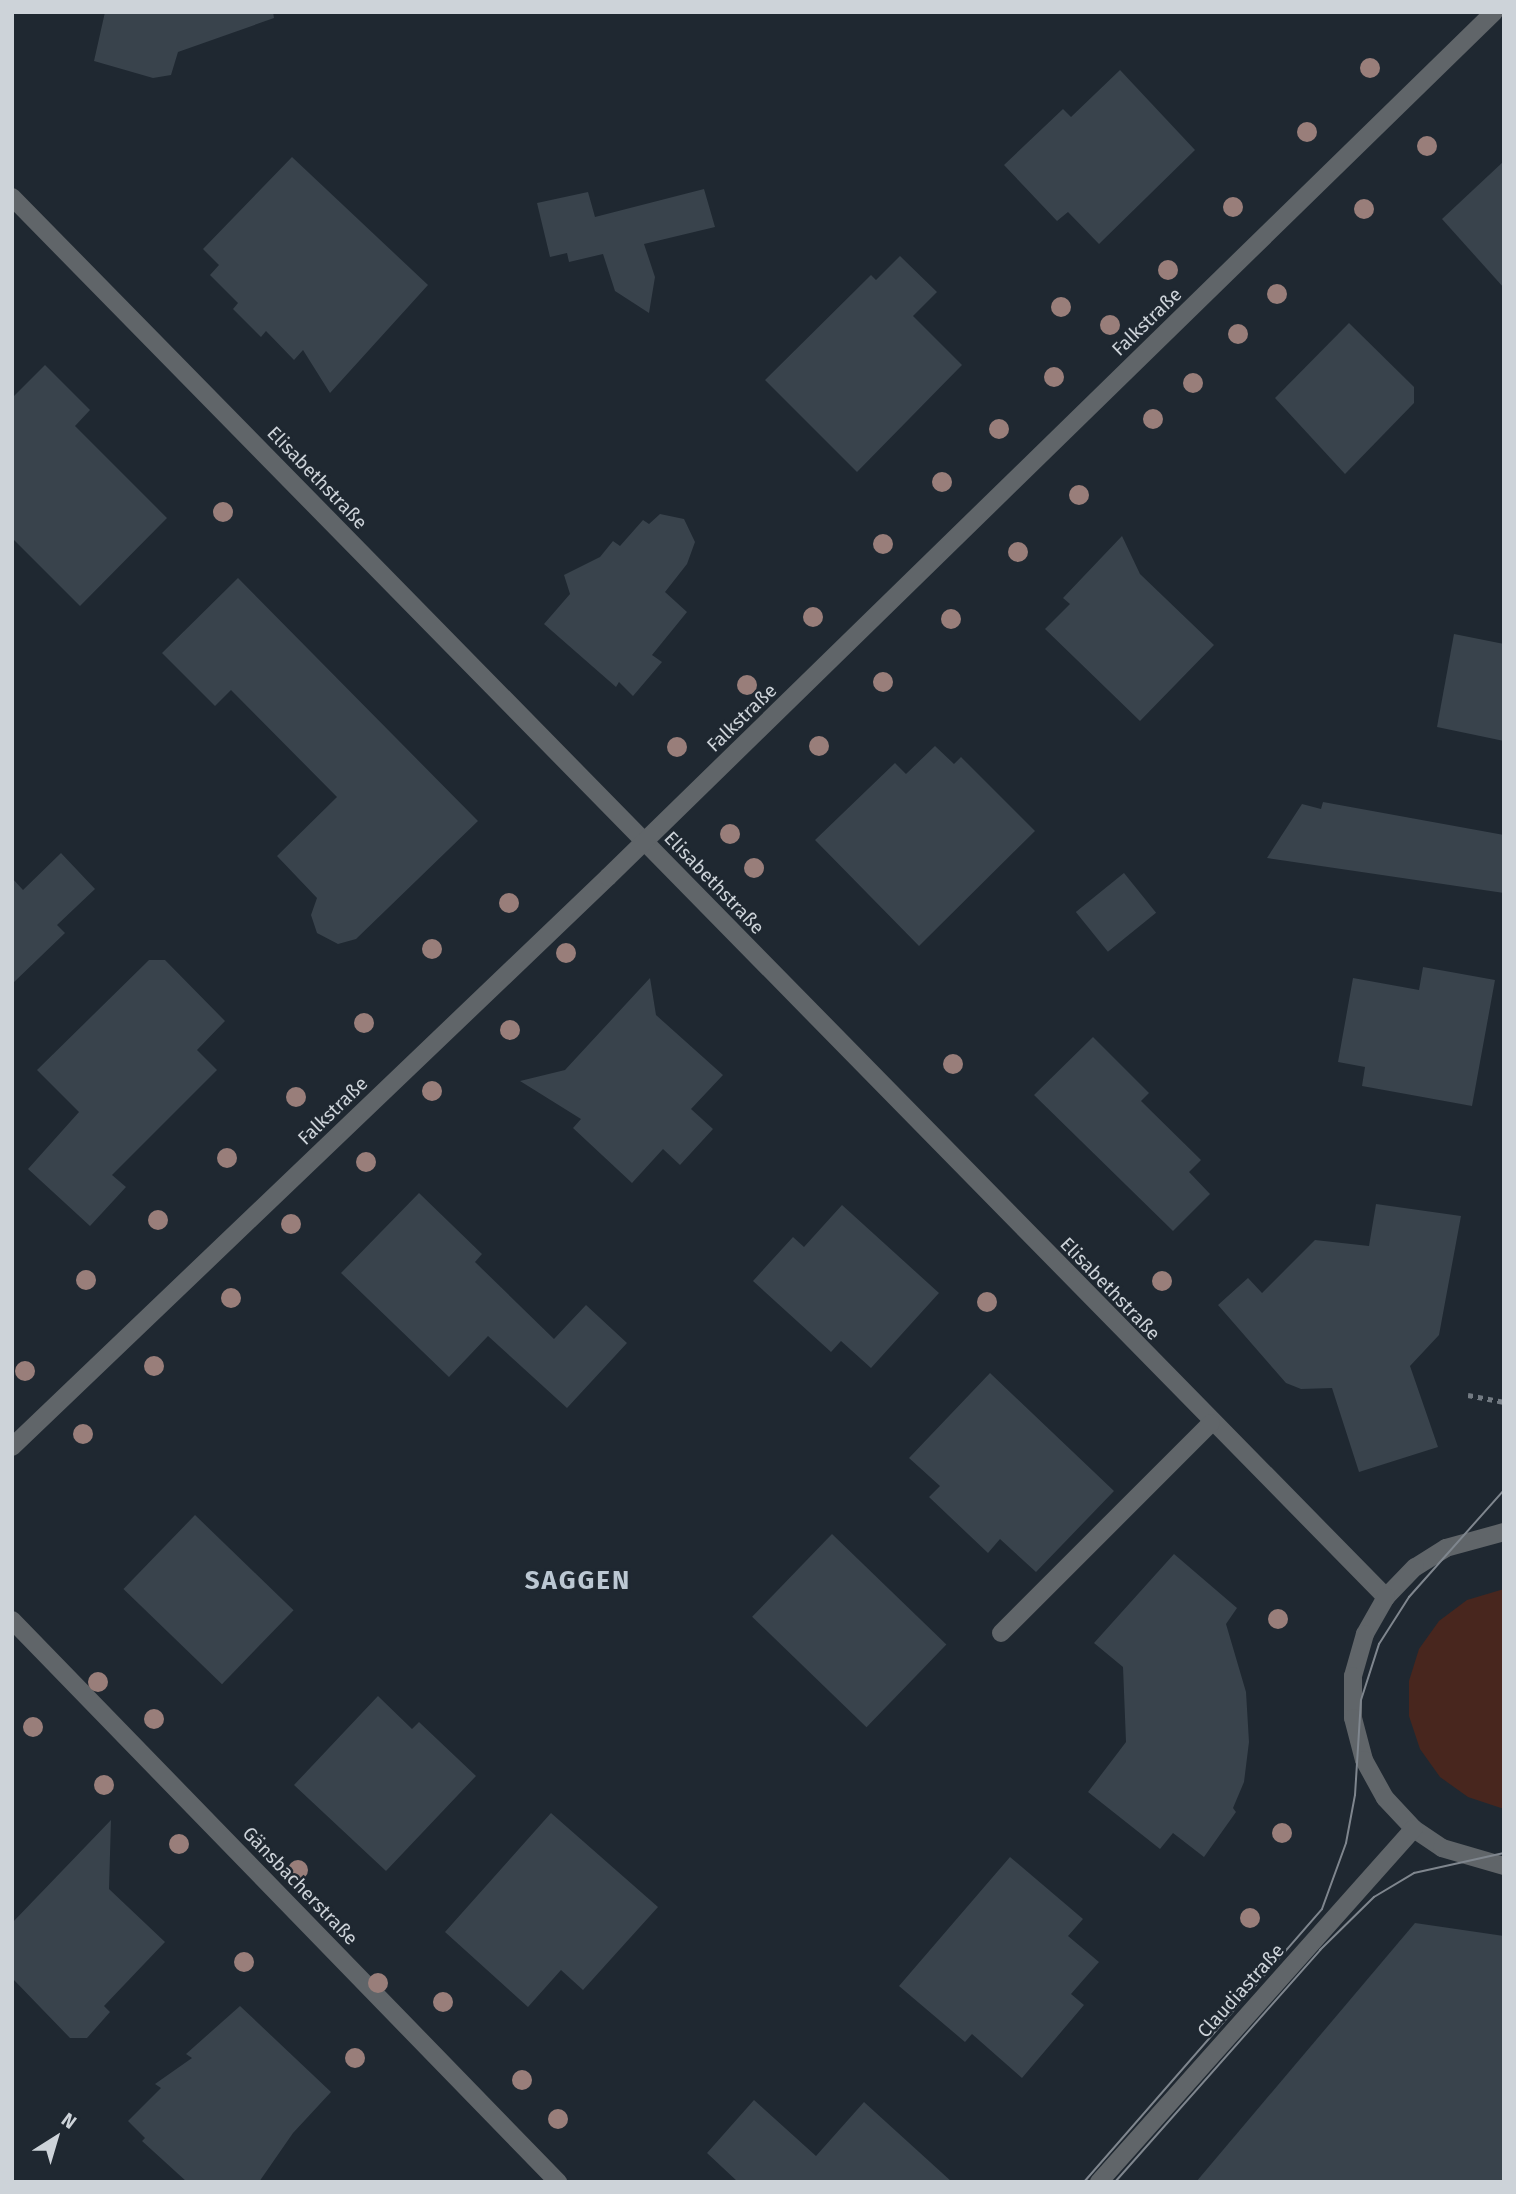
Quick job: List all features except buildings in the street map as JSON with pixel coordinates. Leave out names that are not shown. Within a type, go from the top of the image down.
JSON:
[{"type":"street","name":"Falkstraße","points":[[12,1447],[644,842],[1494,12]]},
{"type":"street","name":"Elisabethstraße","points":[[12,197],[1211,1423],[1386,1597]]},
{"type":"street","points":[[1001,1633],[1211,1423]]},
{"type":"street","points":[[1504,1532],[1446,1548],[1415,1567],[1386,1597],[1362,1644],[1353,1676],[1353,1718],[1364,1760],[1384,1798],[1414,1829],[1442,1848],[1504,1866]]},
{"type":"street","name":"Gänsbacherstraße","points":[[12,1620],[558,2182]]},
{"type":"street","name":"Claudiastraße","points":[[1099,2182],[1414,1829]]},
{"type":"path","points":[[1468,1395],[1504,1402]]},
{"type":"shaded area","points":[[1504,1589],[1504,1808],[1501,1808],[1468,1797],[1440,1777],[1420,1749],[1409,1716],[1409,1681],[1419,1649],[1439,1621],[1467,1600]]},
{"type":"tram line","points":[[1084,2182],[1322,1909],[1346,1843],[1355,1795],[1361,1700],[1379,1644],[1409,1597],[1504,1490]]},
{"type":"tram line","points":[[1115,2182],[1320,1950],[1374,1897],[1414,1873],[1504,1853]]},
{"type":"district","name":"SAGGEN","points":[[578,1581]]}]
